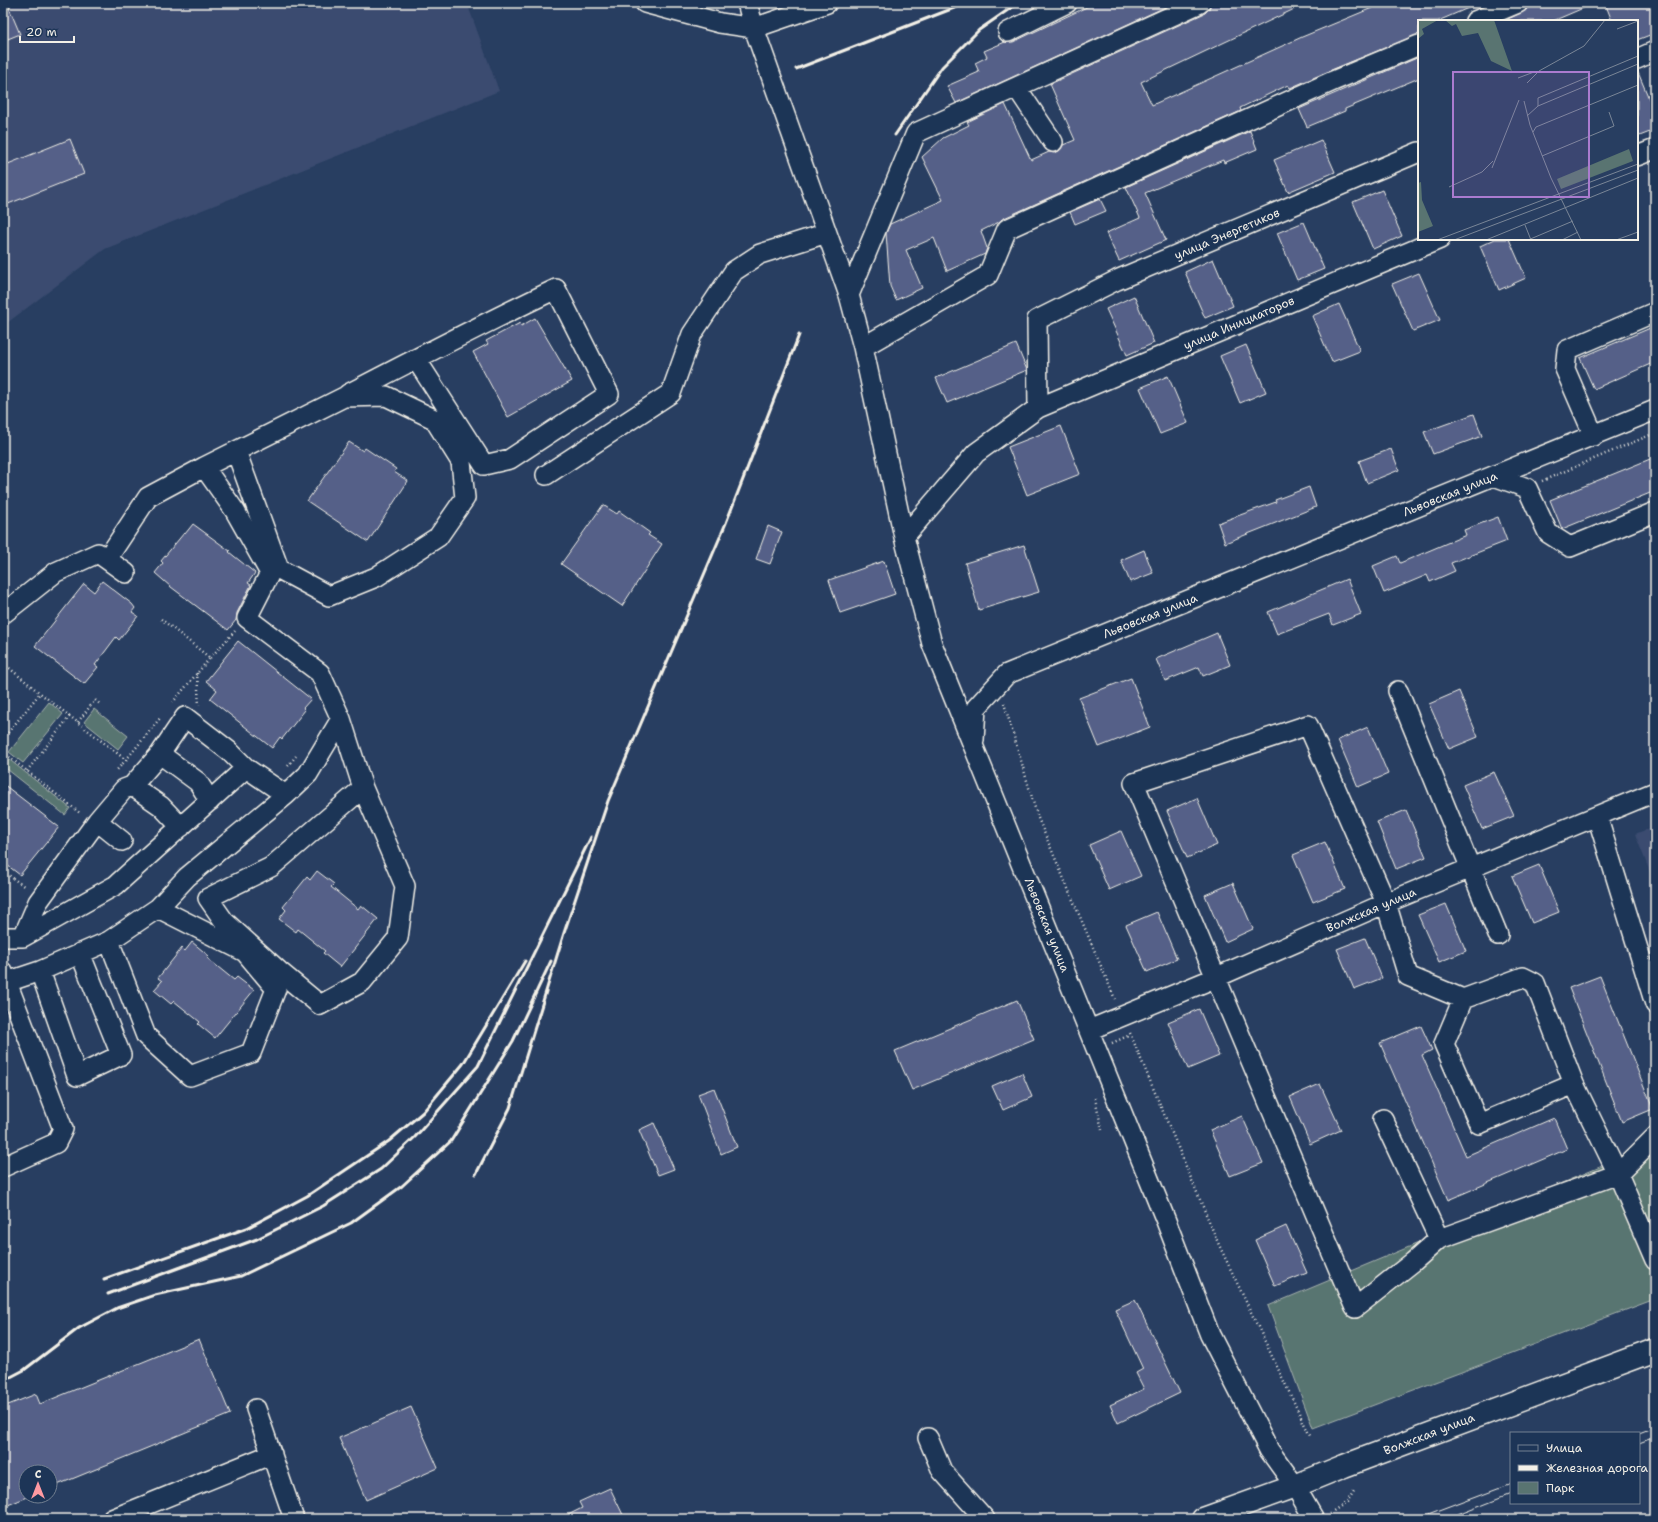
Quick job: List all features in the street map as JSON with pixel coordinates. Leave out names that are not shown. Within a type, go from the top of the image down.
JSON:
[{"type":"main road","name":"Волжская улица","points":[[1203,1519],[1295,1486],[1344,1466],[1655,1350]]},
{"type":"street","points":[[645,3],[720,23],[754,28],[827,3]]},
{"type":"street","points":[[747,3],[754,28],[849,295],[863,347],[904,537],[932,644],[974,745]]},
{"type":"street","points":[[1008,32],[1067,3]]},
{"type":"street","points":[[849,295],[916,134],[1200,3]]},
{"type":"street","points":[[1478,20],[1518,3]]},
{"type":"street","points":[[863,347],[988,275],[1007,229],[1333,81],[1418,45]]},
{"type":"street","points":[[1638,59],[1655,51]]},
{"type":"street","points":[[1017,88],[1053,142]]},
{"type":"street","points":[[1638,156],[1655,149]]},
{"type":"street","name":"улица Энергетиков","points":[[1038,408],[1036,320],[1117,280],[1418,152]]},
{"type":"street","points":[[546,475],[671,393],[692,334],[734,271],[760,254],[827,233]]},
{"type":"street","name":"улица Инициаторов","points":[[904,537],[976,453],[1038,408],[1438,240]]},
{"type":"street","points":[[107,559],[148,497],[204,467],[344,397],[416,359],[512,310],[556,289],[609,394],[510,459],[484,465],[416,359]]},
{"type":"street","points":[[1594,436],[1566,369],[1566,350],[1655,312]]},
{"type":"street","points":[[236,451],[279,569],[329,596],[376,577],[438,537],[465,498],[461,462],[434,419],[386,396],[344,397]]},
{"type":"street","name":"Львовская улица","points":[[1321,1517],[1295,1486],[1269,1450],[1210,1335],[974,745],[976,708],[1007,674],[1655,410]]},
{"type":"street","points":[[187,877],[208,898],[224,921],[279,971],[320,1005],[362,982],[398,938],[405,886],[362,788],[341,719],[320,673],[247,618],[270,574],[236,511],[204,467]]},
{"type":"street","points":[[1494,476],[1527,488],[1548,533],[1570,547],[1655,512]]},
{"type":"street","points":[[3,614],[56,572],[98,553],[126,573]]},
{"type":"street","points":[[1398,691],[1498,935]]},
{"type":"street","points":[[24,937],[38,902],[98,821],[124,789],[132,786],[160,754],[185,717],[229,751],[246,768],[286,794]]},
{"type":"street","points":[[3,1167],[56,1143],[63,1129],[5,977],[40,971],[109,942],[158,908],[187,877],[308,774],[341,719]]},
{"type":"street","points":[[1655,1137],[1618,1174],[1439,1239],[1413,1262],[1355,1308],[1134,783],[1308,725],[1386,903],[1408,976],[1463,999],[1524,978],[1535,984],[1574,1084],[1618,1174],[1655,1260]]},
{"type":"street","points":[[160,754],[198,782],[210,800]]},
{"type":"street","points":[[3,937],[24,937],[116,885],[246,768]]},
{"type":"street","points":[[132,786],[161,806],[181,827]]},
{"type":"street","points":[[208,898],[271,867],[362,788]]},
{"type":"street","name":"Волжская улица","points":[[1089,1030],[1217,978],[1471,867],[1655,792]]},
{"type":"street","points":[[1597,816],[1655,1004]]},
{"type":"street","points":[[98,821],[122,841]]},
{"type":"street","points":[[109,942],[146,1036],[190,1076],[251,1053],[276,989],[245,952],[158,908]]},
{"type":"street","points":[[40,971],[77,1076],[121,1055],[80,954]]},
{"type":"street","points":[[1463,999],[1444,1044],[1479,1124],[1574,1084]]},
{"type":"street","points":[[1383,1119],[1439,1239]]},
{"type":"street","points":[[256,1409],[294,1519]]},
{"type":"street","points":[[928,1438],[942,1471],[985,1519]]},
{"type":"street","points":[[112,1519],[272,1454]]},
{"type":"path","points":[[1527,488],[1655,433]]},
{"type":"path","points":[[161,619],[210,658]]},
{"type":"path","points":[[172,704],[233,631],[240,632]]},
{"type":"path","points":[[3,663],[126,760]]},
{"type":"path","points":[[3,740],[40,692]]},
{"type":"path","points":[[78,722],[95,700],[102,705]]},
{"type":"path","points":[[1004,701],[1038,818],[1219,1245],[1311,1438]]},
{"type":"path","points":[[27,771],[70,716]]},
{"type":"path","points":[[116,772],[162,716]]},
{"type":"path","points":[[3,752],[82,814],[77,820]]},
{"type":"path","points":[[284,771],[298,753]]},
{"type":"path","points":[[3,871],[24,888],[29,881]]},
{"type":"path","points":[[1321,1517],[1347,1502],[1354,1491]]},
{"type":"shaded area","points":[[3,3],[467,3],[499,91],[105,249],[3,326]]},
{"type":"shaded area","points":[[1655,826],[1655,885],[1635,834]]},
{"type":"green space","points":[[49,702],[63,714],[23,763],[9,752]]},
{"type":"green space","points":[[94,709],[128,736],[118,749],[84,722]]},
{"type":"green space","points":[[6,757],[70,808],[65,815],[3,766],[3,760]]},
{"type":"green space","points":[[1655,1144],[1655,1299],[1313,1428],[1268,1306]]},
{"type":"building","points":[[3,3],[7,3],[20,34],[3,41]]},
{"type":"building","points":[[1095,3],[1174,3],[956,103],[947,86],[979,72],[975,63],[987,57],[984,51],[1005,42],[1013,42]]},
{"type":"building","points":[[1211,3],[1307,3],[1141,82],[1152,105],[1302,37],[1384,3],[1480,3],[1440,20],[1418,20],[1418,34],[1290,88],[1288,85],[1240,108],[1241,111],[1002,219],[981,231],[987,248],[985,254],[947,271],[934,238],[906,250],[922,288],[896,300],[890,286],[886,233],[890,224],[943,200],[922,157],[943,138],[969,125],[967,122],[1005,104],[1031,160],[1049,152],[1054,153],[1059,151],[1063,145],[1075,140],[1050,84],[1205,13],[1209,9]]},
{"type":"building","points":[[1529,3],[1595,3],[1555,20],[1508,20],[1526,10]]},
{"type":"building","points":[[1605,3],[1655,3],[1655,33],[1638,40],[1638,20],[1612,20]]},
{"type":"building","points":[[1418,57],[1418,78],[1345,109],[1345,111],[1307,127],[1299,109]]},
{"type":"building","points":[[1638,72],[1655,113],[1655,130],[1638,137]]},
{"type":"building","points":[[1250,131],[1257,149],[1224,163],[1223,160],[1145,193],[1166,240],[1119,261],[1106,233],[1140,218],[1126,187]]},
{"type":"building","points":[[70,139],[84,174],[3,206],[3,166]]},
{"type":"building","points":[[1321,140],[1335,172],[1288,192],[1274,160]]},
{"type":"building","points":[[1382,190],[1402,236],[1373,249],[1353,202]]},
{"type":"building","points":[[1100,199],[1106,211],[1075,224],[1070,212]]},
{"type":"building","points":[[1304,222],[1324,269],[1297,280],[1277,233]]},
{"type":"building","points":[[1493,240],[1509,240],[1526,278],[1499,290],[1480,246]]},
{"type":"building","points":[[1213,259],[1233,306],[1205,318],[1185,272]]},
{"type":"building","points":[[1419,273],[1440,320],[1413,331],[1392,284]]},
{"type":"building","points":[[1134,296],[1154,343],[1127,355],[1106,309]]},
{"type":"building","points":[[1339,304],[1360,351],[1332,362],[1312,316]]},
{"type":"building","points":[[535,318],[572,381],[508,417],[473,352],[488,344],[486,341],[520,323],[521,326]]},
{"type":"building","points":[[1655,326],[1655,362],[1594,389],[1580,358]]},
{"type":"building","points":[[1016,344],[1027,370],[947,403],[936,378]]},
{"type":"building","points":[[1246,345],[1266,392],[1240,403],[1220,356]]},
{"type":"building","points":[[1168,376],[1188,423],[1160,434],[1140,388]]},
{"type":"building","points":[[1474,414],[1482,436],[1433,454],[1424,432]]},
{"type":"building","points":[[1061,426],[1080,474],[1027,495],[1008,447]]},
{"type":"building","points":[[349,442],[363,451],[365,448],[396,469],[394,472],[408,481],[368,542],[307,501]]},
{"type":"building","points":[[1391,449],[1399,470],[1367,483],[1359,461]]},
{"type":"building","points":[[1655,457],[1655,491],[1562,529],[1550,500]]},
{"type":"building","points":[[1309,487],[1316,507],[1225,543],[1218,523],[1276,502],[1275,500]]},
{"type":"building","points":[[603,505],[617,514],[619,511],[650,533],[648,535],[662,544],[622,606],[561,564]]},
{"type":"building","points":[[1498,517],[1507,541],[1451,563],[1455,571],[1430,582],[1427,575],[1384,593],[1373,566],[1397,556],[1400,563],[1466,535],[1464,530]]},
{"type":"building","points":[[193,524],[230,551],[229,552],[255,573],[248,583],[251,585],[237,613],[236,620],[228,630],[155,573],[163,563],[161,561]]},
{"type":"building","points":[[768,526],[782,532],[770,564],[756,559]]},
{"type":"building","points":[[1024,545],[1039,592],[979,610],[965,563]]},
{"type":"building","points":[[1144,550],[1153,573],[1130,582],[1121,560]]},
{"type":"building","points":[[884,561],[895,594],[840,613],[829,580]]},
{"type":"building","points":[[1347,579],[1361,614],[1333,625],[1329,614],[1277,634],[1268,612]]},
{"type":"building","points":[[102,581],[132,604],[135,608],[132,612],[138,616],[119,640],[116,637],[95,665],[98,667],[84,684],[35,646],[84,584],[94,592]]},
{"type":"building","points":[[1217,633],[1230,665],[1203,676],[1199,667],[1165,681],[1156,659]]},
{"type":"building","points":[[238,641],[311,699],[303,708],[305,710],[282,739],[280,737],[272,748],[210,699],[217,690],[206,681]]},
{"type":"building","points":[[1131,678],[1150,727],[1099,747],[1079,698]]},
{"type":"building","points":[[1459,691],[1478,737],[1449,749],[1429,704]]},
{"type":"building","points":[[1368,727],[1388,774],[1358,787],[1338,740]]},
{"type":"building","points":[[1494,772],[1514,816],[1482,829],[1463,785]]},
{"type":"building","points":[[3,784],[59,827],[20,875],[3,862]]},
{"type":"building","points":[[1197,798],[1217,845],[1187,858],[1167,811]]},
{"type":"building","points":[[1406,810],[1426,857],[1396,869],[1377,822]]},
{"type":"building","points":[[1121,831],[1141,876],[1109,890],[1089,845]]},
{"type":"building","points":[[1325,842],[1345,889],[1313,902],[1293,855]]},
{"type":"building","points":[[1539,865],[1559,912],[1532,923],[1512,876]]},
{"type":"building","points":[[317,871],[334,884],[331,887],[358,909],[361,905],[378,919],[340,967],[323,953],[325,951],[298,929],[296,932],[279,919],[286,910],[283,907],[307,877],[310,880]]},
{"type":"building","points":[[1233,883],[1253,929],[1225,942],[1205,895]]},
{"type":"building","points":[[1446,904],[1466,951],[1439,962],[1418,915]]},
{"type":"building","points":[[1157,912],[1177,959],[1147,972],[1126,925]]},
{"type":"building","points":[[1365,938],[1382,978],[1354,989],[1337,949]]},
{"type":"building","points":[[192,942],[209,956],[207,958],[234,980],[237,977],[254,990],[215,1038],[198,1024],[200,1022],[174,1001],[171,1004],[154,990],[162,981],[158,978],[182,948],[185,951]]},
{"type":"building","points":[[1600,976],[1653,1109],[1622,1122],[1569,988]]},
{"type":"building","points":[[1017,1000],[1034,1039],[912,1090],[895,1051]]},
{"type":"building","points":[[1199,1009],[1219,1056],[1188,1069],[1168,1022]]},
{"type":"building","points":[[1421,1026],[1432,1050],[1422,1055],[1466,1156],[1554,1118],[1567,1149],[1448,1200],[1380,1043]]},
{"type":"building","points":[[1022,1073],[1032,1097],[1003,1110],[992,1086]]},
{"type":"building","points":[[1320,1084],[1341,1130],[1310,1144],[1290,1097]]},
{"type":"building","points":[[714,1088],[737,1147],[721,1154],[698,1094]]},
{"type":"building","points":[[1242,1116],[1263,1163],[1230,1176],[1210,1130]]},
{"type":"building","points":[[654,1123],[674,1169],[658,1175],[639,1130]]},
{"type":"building","points":[[1286,1226],[1307,1273],[1275,1286],[1255,1240]]},
{"type":"building","points":[[1135,1300],[1180,1393],[1118,1423],[1110,1405],[1144,1389],[1136,1373],[1143,1369],[1115,1309]]},
{"type":"building","points":[[199,1339],[230,1414],[58,1485],[58,1464],[18,1464],[18,1501],[3,1507],[3,1407],[36,1394],[40,1404]]},
{"type":"building","points":[[411,1407],[438,1468],[366,1500],[339,1438]]},
{"type":"building","points":[[610,1488],[625,1519],[560,1519],[582,1508],[579,1502]]},
{"type":"tram line","points":[[1640,1434],[1655,1428]]},
{"type":"tram line","points":[[1640,1444],[1655,1438]]},
{"type":"tram line","points":[[1416,1519],[1510,1483]]},
{"type":"tram line","points":[[1445,1519],[1510,1493]]},
{"type":"railway","points":[[796,69],[967,3]]},
{"type":"railway","points":[[895,135],[942,67],[979,30],[1018,3]]},
{"type":"railway","points":[[476,1174],[510,1108],[564,933],[608,801],[726,523],[799,335]]},
{"type":"railway","points":[[108,1294],[257,1239],[323,1206],[381,1169],[415,1137],[478,1066],[591,837]]},
{"type":"railway","points":[[104,1279],[247,1228],[307,1196],[389,1141],[423,1112],[463,1064],[525,961]]},
{"type":"railway","points":[[3,1381],[24,1370],[79,1328],[117,1308],[155,1295],[241,1276],[351,1223],[402,1186],[451,1141],[513,1041],[551,961]]}]
